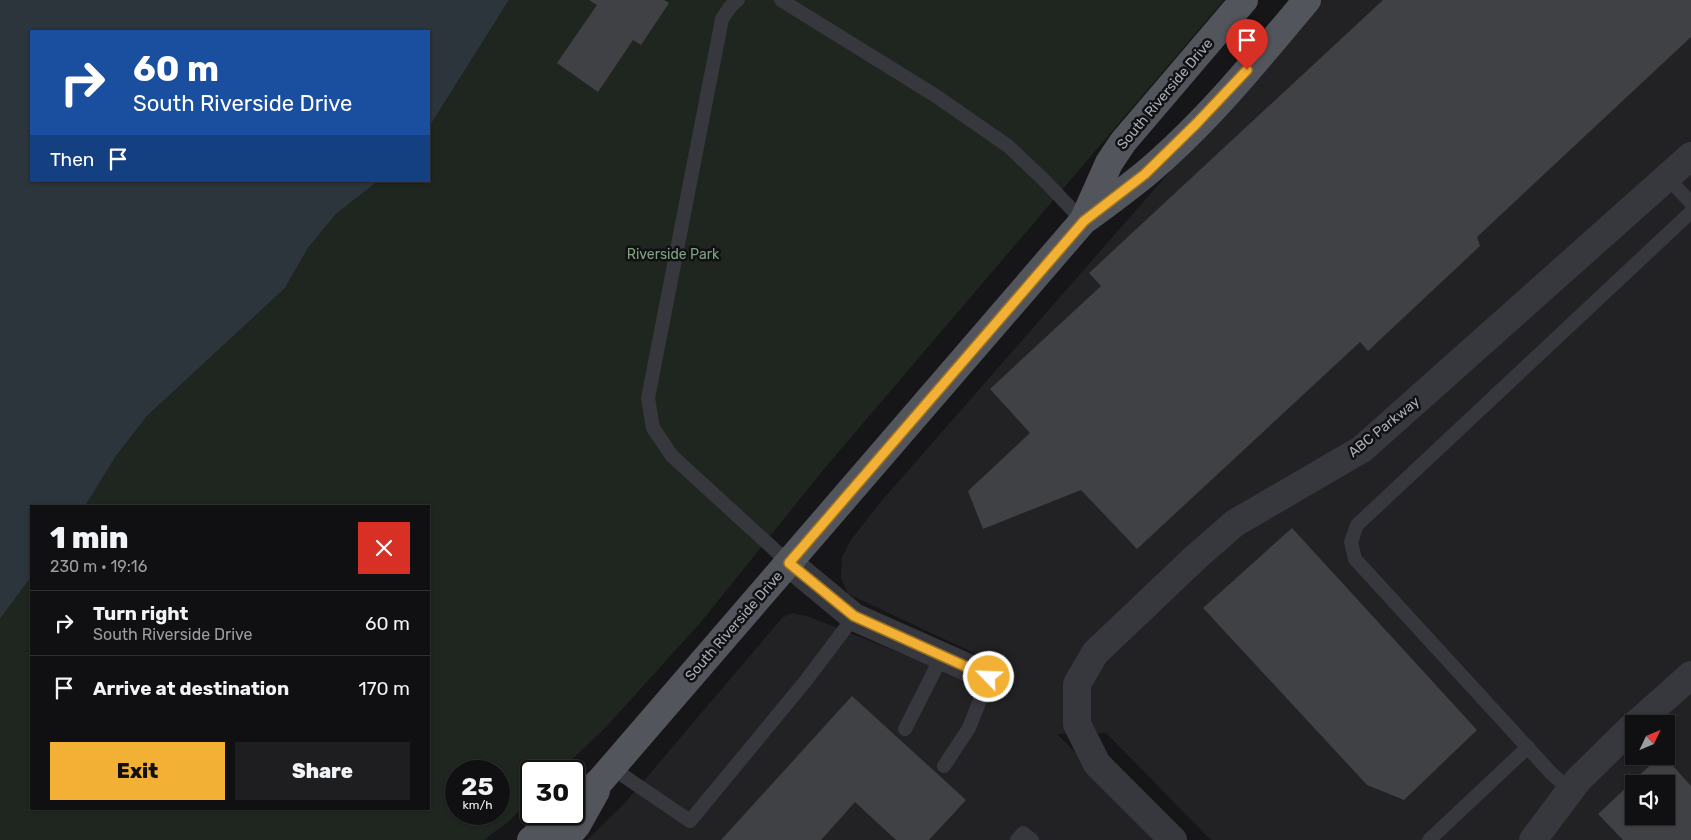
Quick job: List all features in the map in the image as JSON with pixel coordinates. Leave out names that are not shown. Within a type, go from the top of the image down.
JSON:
[{"type":"main road","name":"South Riverside Drive","points":[[1084,221],[1109,163],[1123,142],[1244,0]]},
{"type":"main road","name":"South Riverside Drive","points":[[585,795],[607,774],[1084,221],[1145,174],[1197,123],[1260,57],[1307,0]]},
{"type":"main road","name":"South Riverside Drive","points":[[564,840],[577,824],[607,774]]},
{"type":"main road","points":[[531,840],[550,825]]},
{"type":"street","name":"ABC Parkway","points":[[1173,840],[1097,764],[1077,724],[1077,684],[1095,653],[1196,557],[1235,523],[1362,449],[1691,156]]},
{"type":"street","points":[[789,563],[854,616],[989,677]]},
{"type":"street","points":[[1646,715],[1691,675]]},
{"type":"street","points":[[1533,840],[1570,790],[1625,735]]},
{"type":"lane","points":[[738,0],[722,19],[648,398],[653,428],[672,456],[789,563]]},
{"type":"lane","points":[[781,0],[936,96],[1008,146],[1084,221]]},
{"type":"lane","points":[[1667,178],[1691,203]]},
{"type":"lane","points":[[1570,790],[1355,559],[1351,542],[1357,525],[1691,212]]},
{"type":"lane","points":[[607,774],[690,821],[804,683],[854,616]]},
{"type":"lane","points":[[905,729],[942,656]]},
{"type":"lane","points":[[944,766],[969,728],[989,677]]},
{"type":"lane","points":[[1429,840],[1528,747]]},
{"type":"lane","points":[[1017,840],[1023,833],[1032,840]]},
{"type":"shaded area","points":[[0,0],[509,0],[430,125],[430,30],[30,30],[30,182],[377,182],[336,214],[308,248],[285,288],[147,416],[116,456],[86,505],[30,505],[30,578],[0,619]]},
{"type":"shaded area","points":[[1320,0],[1691,0],[1691,840],[1211,840],[1106,733],[1057,734],[1162,840],[587,840],[624,804],[782,618],[792,613],[810,617],[915,659],[1003,698],[1004,684],[1001,672],[993,662],[848,594],[841,578],[842,557],[851,540],[878,505]]},
{"type":"green space","name":"Riverside Park","points":[[509,0],[1224,0],[824,469],[701,622],[606,727],[572,760],[520,760],[520,810],[510,820],[510,760],[445,760],[445,825],[504,825],[484,840],[0,840],[0,619],[30,578],[30,810],[430,810],[430,505],[86,505],[116,456],[147,416],[285,288],[308,248],[336,214],[377,182],[430,182],[430,125]]},
{"type":"building","points":[[589,0],[664,0],[669,3],[641,45],[633,40],[598,92],[557,63],[597,5]]},
{"type":"building","points":[[1383,0],[1691,0],[1691,37],[1477,237],[1480,246],[1368,351],[1360,342],[1137,549],[1081,490],[983,529],[968,491],[1030,433],[990,389],[1101,286],[1089,273]]},
{"type":"building","points":[[1292,528],[1477,730],[1404,800],[1367,785],[1203,608]]},
{"type":"building","points":[[852,696],[966,800],[929,840],[896,840],[855,802],[821,840],[721,840]]},
{"type":"building","points":[[1650,765],[1672,765],[1691,786],[1691,840],[1623,840],[1598,814],[1625,789],[1625,825],[1675,825],[1675,775],[1640,775]]},
{"type":"route","points":[[989,677],[854,616],[840,607],[789,563],[1084,221],[1145,174],[1247,70]]}]
